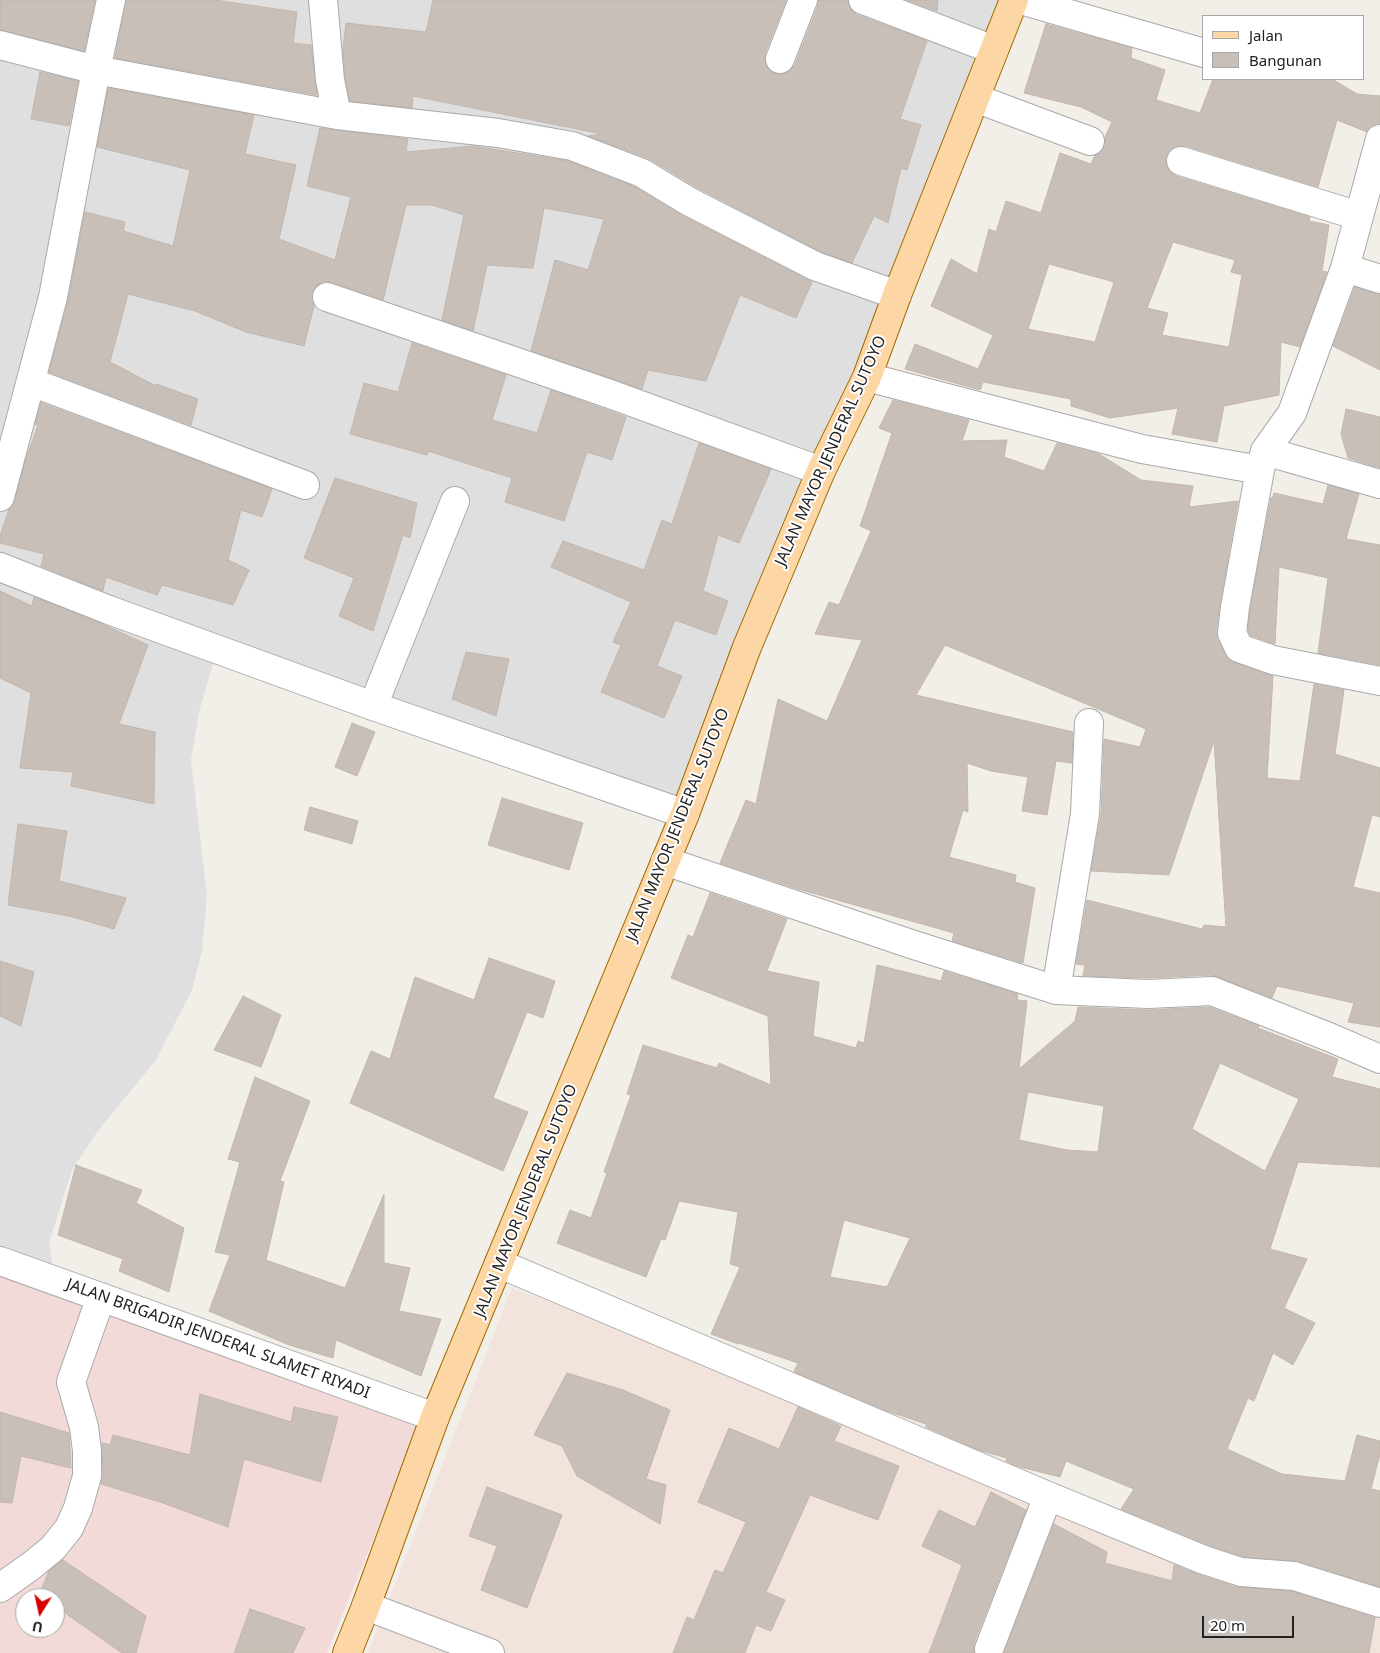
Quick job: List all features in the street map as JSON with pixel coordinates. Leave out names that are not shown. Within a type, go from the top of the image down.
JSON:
[{"type":"main road","name":"JALAN MAYOR JENDERAL SUTOYO","points":[[347,1653],[435,1417],[685,814],[747,647],[821,471],[867,377],[897,295],[1014,0]]},
{"type":"street","points":[[0,497],[52,297],[111,0]]},
{"type":"street","points":[[323,0],[330,80],[337,116]]},
{"type":"street","points":[[780,59],[803,0]]},
{"type":"street","points":[[863,0],[994,50]]},
{"type":"street","points":[[1021,0],[1202,52]]},
{"type":"street","points":[[0,45],[96,70],[337,116],[498,133],[572,146],[642,173],[688,201],[815,266],[897,295]]},
{"type":"street","points":[[975,98],[1090,141]]},
{"type":"street","points":[[1380,139],[1345,268],[1292,413],[1263,461],[1232,633],[1238,648],[1273,660],[1380,682]]},
{"type":"street","points":[[1181,161],[1360,216]]},
{"type":"street","points":[[1345,268],[1380,279]]},
{"type":"street","points":[[327,297],[610,394],[821,471]]},
{"type":"street","points":[[867,377],[1142,449],[1263,461],[1380,484]]},
{"type":"street","points":[[31,382],[305,485]]},
{"type":"street","points":[[373,706],[455,501]]},
{"type":"street","points":[[0,567],[109,610],[373,706],[685,814]]},
{"type":"street","points":[[1056,990],[1085,814],[1089,723]]},
{"type":"street","points":[[665,861],[902,941],[1056,990],[1148,994],[1212,991],[1380,1059]]},
{"type":"street","name":"JALAN BRIGADIR JENDERAL SLAMET RIYADI","points":[[0,1261],[435,1417]]},
{"type":"street","points":[[500,1264],[1048,1496],[1214,1563],[1241,1572],[1294,1576],[1380,1603]]},
{"type":"street","points":[[0,1588],[53,1548],[69,1528],[78,1508],[87,1476],[87,1451],[84,1427],[71,1382],[102,1297]]},
{"type":"street","points":[[989,1649],[1048,1496]]},
{"type":"street","points":[[366,1606],[490,1653]]},
{"type":"shaded area","points":[[0,0],[1014,0],[685,814],[217,650],[199,712],[191,760],[207,895],[202,951],[192,990],[156,1060],[97,1132],[72,1170],[49,1243],[55,1280],[0,1262]]},
{"type":"shaded area","points":[[0,1266],[423,1417],[327,1653],[0,1653]]},
{"type":"shaded area","points":[[512,1288],[1380,1612],[1380,1653],[368,1653]]},
{"type":"building","points":[[0,0],[95,0],[84,51],[0,30]]},
{"type":"building","points":[[126,0],[215,0],[297,12],[293,43],[311,45],[317,95],[115,58]]},
{"type":"building","points":[[433,0],[786,0],[765,53],[768,69],[774,73],[782,74],[789,71],[795,65],[818,6],[818,0],[848,0],[851,9],[857,15],[927,41],[900,119],[921,125],[907,170],[901,168],[888,223],[874,216],[852,263],[821,252],[696,187],[648,158],[588,136],[602,134],[413,96],[412,108],[350,101],[345,78],[343,49],[346,23],[426,32]]},
{"type":"building","points":[[907,0],[938,0],[937,11]]},
{"type":"building","points":[[1046,24],[1132,48],[1131,58],[1165,70],[1156,100],[1200,113],[1213,80],[1334,80],[1357,94],[1380,96],[1380,124],[1369,128],[1367,132],[1337,120],[1318,187],[1186,146],[1177,146],[1170,150],[1166,156],[1166,165],[1170,172],[1176,176],[1310,217],[1309,221],[1329,225],[1322,271],[1327,272],[1300,347],[1281,342],[1279,395],[1224,406],[1217,442],[1172,434],[1178,408],[1110,418],[1071,406],[1071,399],[983,382],[980,390],[905,369],[915,344],[978,369],[993,335],[931,306],[951,259],[977,274],[989,229],[996,232],[1006,201],[1041,213],[1060,153],[1091,164],[1095,155],[1100,153],[1104,147],[1105,137],[1112,122],[1081,107],[1024,93]],"holes":[[[1173,242],[1235,260],[1231,272],[1242,275],[1229,347],[1162,335],[1168,313],[1147,308]],[[1049,264],[1114,282],[1095,342],[1028,329]]]},
{"type":"building","points":[[40,72],[78,81],[69,126],[31,119]]},
{"type":"building","points":[[108,88],[254,115],[245,154],[296,165],[279,239],[335,260],[351,197],[307,186],[320,128],[408,139],[406,152],[473,146],[568,161],[635,187],[681,215],[812,282],[796,318],[740,295],[706,381],[648,370],[642,389],[531,351],[555,260],[588,270],[604,219],[544,208],[533,268],[487,265],[473,331],[442,320],[464,215],[432,205],[406,205],[383,300],[332,282],[324,282],[317,285],[312,292],[314,306],[304,346],[246,332],[195,311],[128,294],[110,362],[156,386],[156,384],[198,399],[191,425],[49,372],[68,301],[85,212],[125,222],[123,231],[173,246],[190,170],[97,147]]},
{"type":"building","points":[[1355,287],[1380,294],[1380,370],[1333,346]]},
{"type":"building","points":[[412,343],[506,375],[492,420],[537,433],[551,390],[626,417],[612,460],[587,452],[564,521],[505,502],[512,478],[428,451],[427,455],[350,434],[364,383],[398,392]]},
{"type":"building","points":[[893,400],[969,420],[962,441],[1007,440],[1004,457],[1044,471],[1057,443],[1099,454],[1141,480],[1193,486],[1189,507],[1238,501],[1216,632],[1218,640],[1229,660],[1273,676],[1267,778],[1300,781],[1314,684],[1344,690],[1335,754],[1380,768],[1380,817],[1372,815],[1353,887],[1380,893],[1380,1027],[1348,1022],[1354,1003],[1277,986],[1272,998],[1212,975],[1148,978],[1083,976],[1085,965],[1076,964],[1087,900],[1202,929],[1204,925],[1226,927],[1214,741],[1169,875],[1091,871],[1101,815],[1104,739],[1140,747],[1146,729],[945,645],[916,695],[1073,732],[1072,763],[1056,761],[1047,815],[1022,811],[1028,777],[991,771],[967,763],[968,812],[963,810],[949,857],[1016,875],[1015,882],[1035,888],[1023,963],[952,941],[954,933],[798,889],[720,863],[746,800],[756,804],[778,699],[827,721],[862,640],[815,634],[829,602],[839,605],[871,531],[860,526],[892,433],[879,428]]},
{"type":"building","points":[[41,403],[272,489],[262,517],[241,510],[228,560],[249,570],[233,605],[162,585],[157,595],[106,577],[103,591],[41,566],[44,554],[0,543],[0,536],[9,509],[15,501],[25,462],[38,425],[35,424]]},
{"type":"building","points":[[1346,409],[1380,417],[1380,468],[1348,458],[1341,434]]},
{"type":"building","points":[[699,443],[771,469],[739,543],[718,535],[703,591],[728,601],[716,635],[675,620],[657,666],[682,676],[664,718],[601,692],[621,645],[613,642],[631,602],[551,567],[563,541],[644,570],[662,520],[672,524]]},
{"type":"building","points":[[335,478],[417,503],[410,538],[403,535],[373,631],[339,616],[354,578],[304,558]]},
{"type":"building","points":[[1328,485],[1359,494],[1346,539],[1380,545],[1380,665],[1318,653],[1328,578],[1279,567],[1275,644],[1250,635],[1248,630],[1250,609],[1271,498],[1274,493],[1323,504]]},
{"type":"building","points":[[0,591],[32,606],[34,597],[107,626],[148,645],[119,724],[155,732],[154,804],[71,786],[73,772],[20,768],[31,693],[0,678]]},
{"type":"building","points":[[466,652],[509,659],[496,716],[452,699]]},
{"type":"building","points":[[352,723],[375,732],[357,776],[335,767]]},
{"type":"building","points":[[502,798],[583,823],[569,870],[488,845]]},
{"type":"building","points":[[310,807],[358,821],[352,844],[304,830]]},
{"type":"building","points":[[18,824],[67,831],[59,881],[126,898],[114,929],[69,916],[8,905]]},
{"type":"building","points":[[710,893],[787,919],[767,971],[819,982],[813,1036],[856,1048],[858,1041],[864,1043],[877,965],[941,981],[944,971],[1018,994],[1017,1000],[1027,1001],[1019,1069],[1075,1021],[1078,1007],[1147,1010],[1209,1007],[1338,1059],[1332,1077],[1380,1089],[1380,1167],[1298,1162],[1270,1249],[1307,1259],[1284,1308],[1315,1323],[1293,1365],[1273,1353],[1254,1401],[1248,1398],[1227,1449],[1282,1474],[1345,1481],[1357,1435],[1380,1441],[1380,1454],[1371,1489],[1380,1491],[1380,1587],[1298,1561],[1244,1557],[1209,1545],[1121,1509],[1134,1489],[1066,1461],[1060,1477],[1016,1466],[1006,1461],[1007,1458],[978,1450],[926,1427],[926,1424],[887,1411],[794,1372],[798,1363],[711,1334],[740,1267],[730,1264],[738,1212],[679,1201],[665,1240],[661,1239],[646,1277],[557,1243],[570,1210],[591,1218],[607,1173],[604,1172],[631,1095],[627,1094],[643,1045],[717,1068],[719,1063],[771,1085],[768,1016],[671,978],[688,935],[693,937]],"holes":[[[1220,1063],[1299,1099],[1265,1171],[1192,1129]],[[1028,1092],[1104,1106],[1098,1152],[1067,1150],[1019,1140]],[[844,1220],[910,1238],[887,1287],[830,1277]]]},
{"type":"building","points":[[489,958],[555,981],[543,1018],[527,1012],[493,1098],[528,1112],[503,1171],[350,1103],[371,1051],[390,1059],[415,977],[474,1000]]},
{"type":"building","points":[[0,961],[34,972],[21,1026],[0,1016]]},
{"type":"building","points":[[243,996],[281,1015],[261,1067],[214,1050]]},
{"type":"building","points":[[255,1077],[310,1101],[280,1181],[284,1182],[266,1260],[345,1288],[384,1194],[384,1263],[410,1268],[399,1311],[441,1319],[421,1376],[336,1340],[333,1358],[289,1345],[209,1311],[230,1255],[215,1252],[240,1162],[228,1159]]},
{"type":"building","points":[[76,1165],[142,1190],[136,1203],[184,1228],[169,1292],[119,1271],[123,1259],[58,1235]]},
{"type":"building","points":[[567,1373],[623,1390],[670,1410],[646,1479],[666,1485],[660,1524],[577,1476],[562,1446],[534,1435]]},
{"type":"building","points":[[200,1394],[291,1422],[294,1407],[338,1417],[321,1482],[244,1459],[228,1527],[163,1503],[101,1484],[103,1476],[102,1443],[110,1445],[113,1435],[190,1455]]},
{"type":"building","points":[[798,1407],[841,1426],[834,1441],[899,1466],[878,1520],[810,1495],[766,1592],[785,1600],[771,1631],[756,1625],[745,1653],[673,1653],[687,1617],[694,1620],[715,1570],[723,1573],[746,1522],[698,1502],[729,1428],[779,1449]]},
{"type":"building","points":[[0,1412],[69,1433],[71,1468],[21,1456],[12,1503],[0,1502]]},
{"type":"building","points":[[487,1487],[562,1515],[527,1608],[481,1590],[497,1546],[469,1536]]},
{"type":"building","points":[[991,1492],[1026,1510],[974,1643],[974,1653],[929,1653],[962,1565],[922,1546],[939,1510],[975,1527]]},
{"type":"building","points":[[1054,1524],[1107,1552],[1105,1563],[1172,1581],[1174,1565],[1236,1587],[1291,1591],[1375,1618],[1369,1653],[1004,1653]]},
{"type":"building","points":[[63,1560],[146,1616],[136,1653],[122,1653],[65,1613],[65,1588],[42,1588],[49,1571]]},
{"type":"building","points":[[250,1609],[305,1628],[293,1653],[234,1653]]}]
